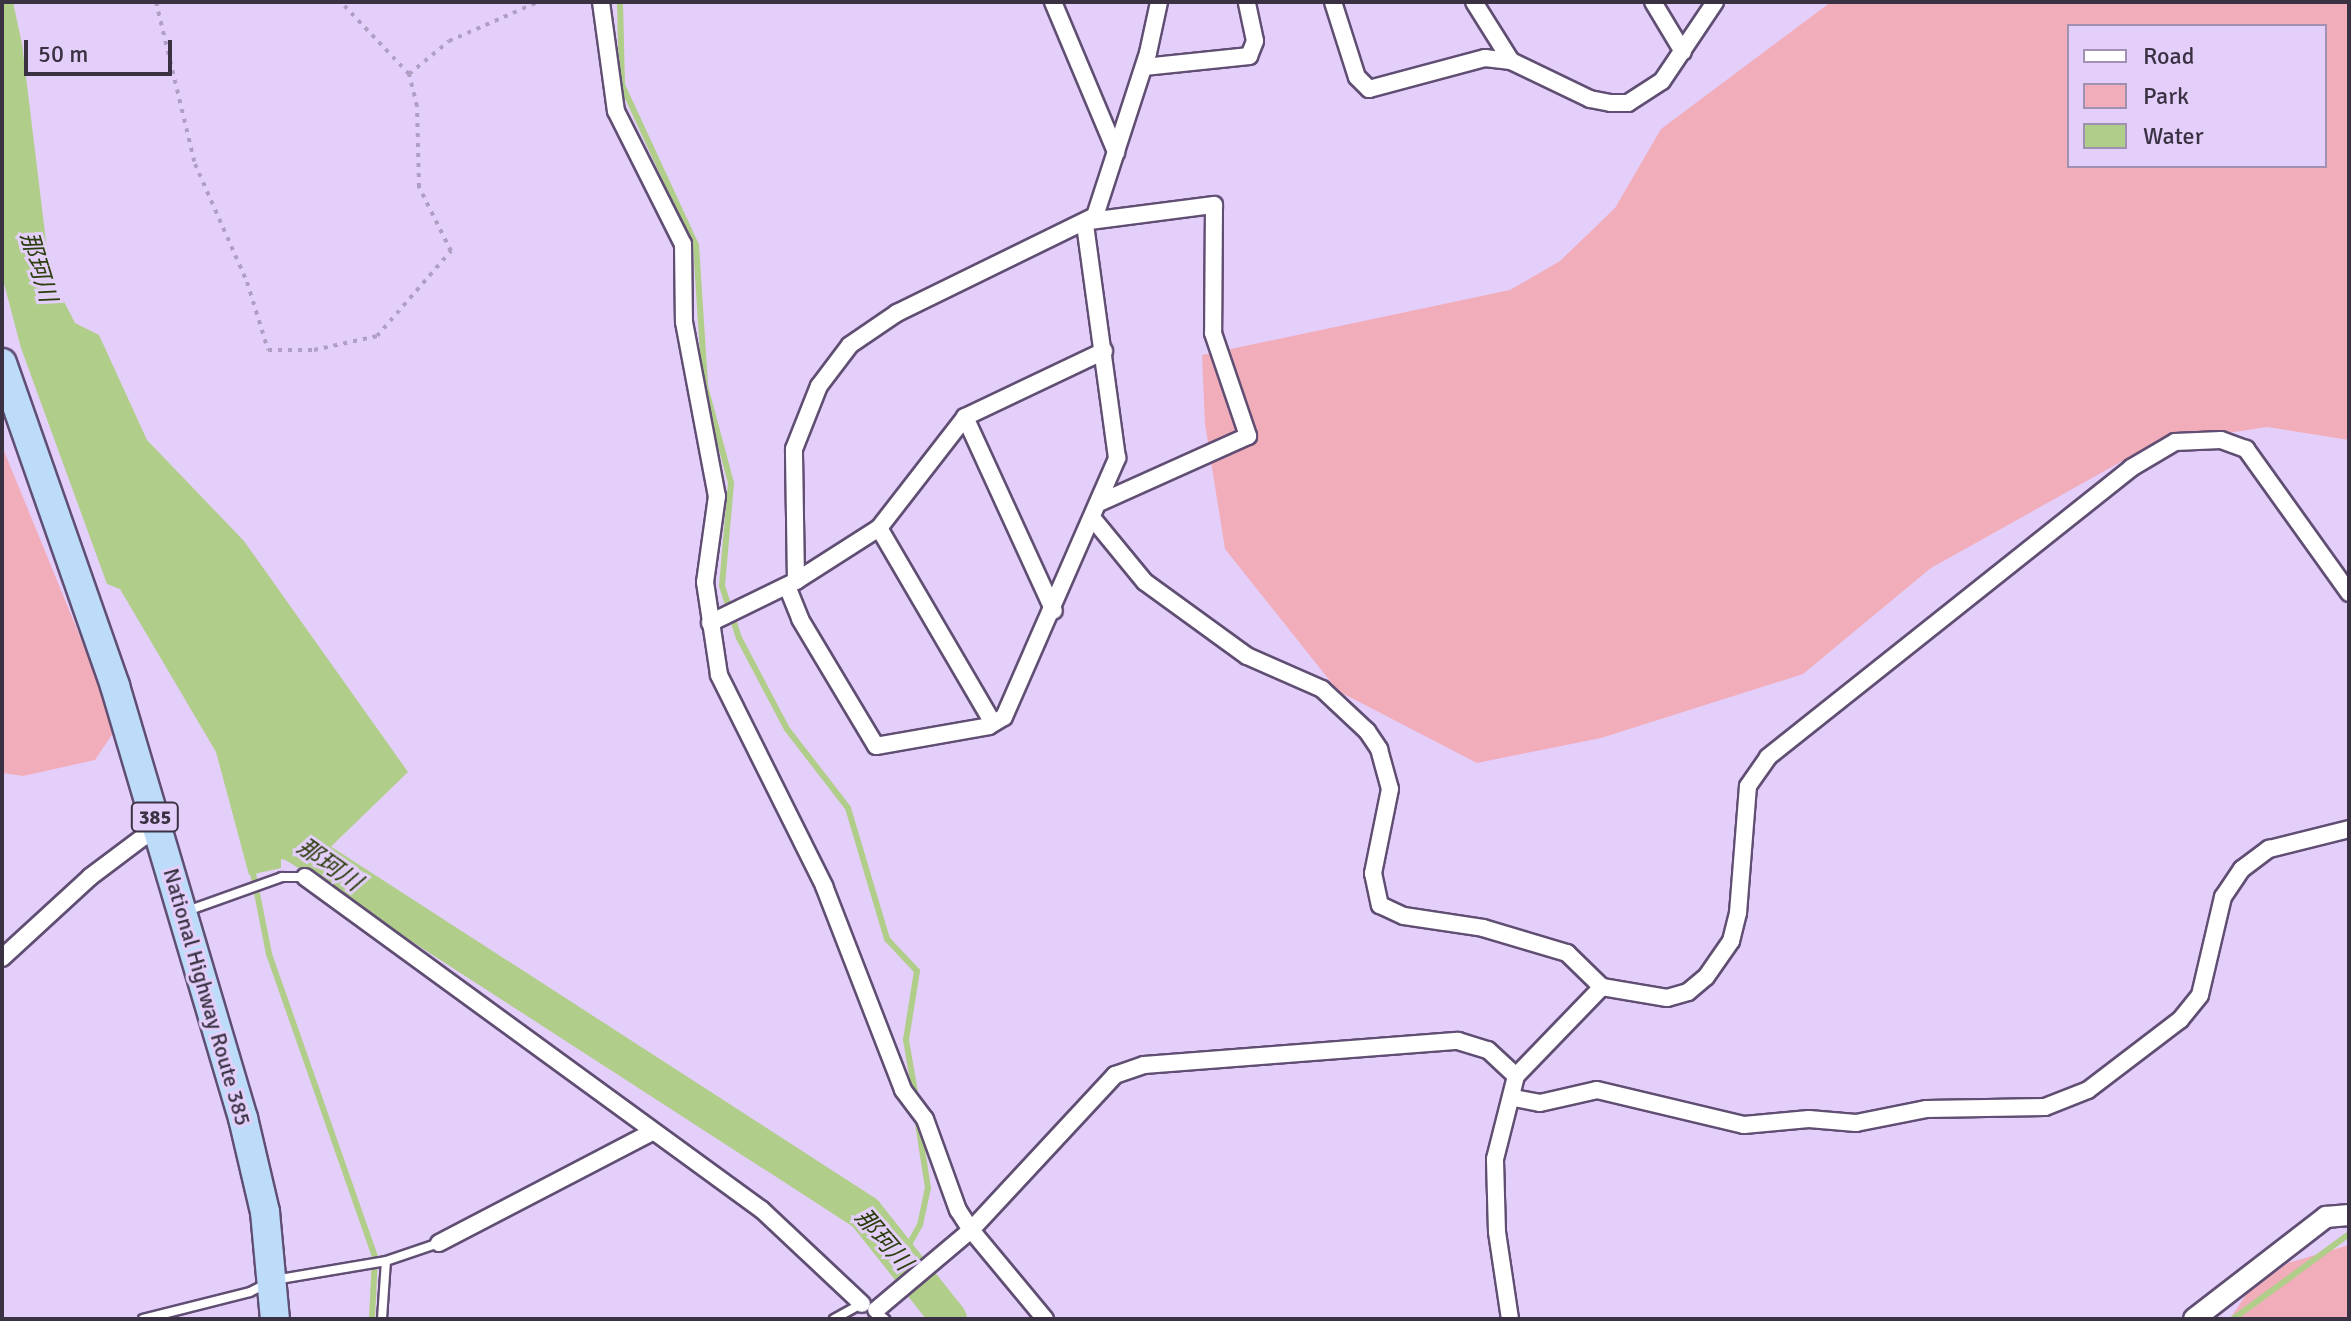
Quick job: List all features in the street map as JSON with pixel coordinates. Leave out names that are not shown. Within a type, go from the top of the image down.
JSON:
[{"type":"highway","name":"National Highway Route 385","points":[[2,363],[115,686],[243,1118],[274,1280],[275,1319]]},
{"type":"street","points":[[601,2],[616,111],[679,226],[683,244],[684,322],[717,496],[705,566],[713,655],[730,705],[824,886],[903,1090],[925,1119],[967,1233],[1045,1319]]},
{"type":"street","points":[[1053,2],[1116,152]]},
{"type":"street","points":[[1101,502],[1248,436],[1213,333],[1214,205],[1088,222],[867,330],[833,367],[803,416],[794,449],[791,584],[800,619],[876,746],[993,723],[1013,706],[1101,502],[1112,478],[1117,440],[1088,222],[1116,152],[1144,67],[1159,2]]},
{"type":"street","points":[[1144,67],[1249,56],[1255,41],[1247,2]]},
{"type":"street","points":[[1333,2],[1357,77],[1369,89],[1485,58],[1511,61],[1590,99],[1628,103],[1662,81],[1715,2]]},
{"type":"street","points":[[1474,2],[1511,61]]},
{"type":"street","points":[[1653,2],[1683,52]]},
{"type":"street","points":[[710,623],[791,584],[879,528],[965,417],[1104,351]]},
{"type":"street","points":[[965,417],[1054,611]]},
{"type":"street","points":[[1094,520],[1145,582],[1247,656],[1322,689],[1367,731],[1379,749],[1390,789],[1373,873],[1380,905],[1404,916],[1483,928],[1567,953],[1602,987],[1667,998],[1688,992],[1706,977],[1731,941],[1738,913],[1748,786],[1755,772],[1876,667],[2131,468],[2175,442],[2221,440],[2246,449],[2349,593]]},
{"type":"street","points":[[879,528],[993,723]]},
{"type":"street","points":[[1514,1098],[1540,1103],[1597,1090],[1744,1125],[1809,1119],[1856,1123],[1926,1109],[2045,1107],[2088,1090],[2180,1020],[2200,995],[2223,897],[2242,869],[2269,849],[2349,829]]},
{"type":"street","points":[[2,958],[90,877],[143,837],[159,832]]},
{"type":"street","points":[[305,877],[796,1238],[877,1309],[967,1233],[1104,1086],[1128,1069],[1458,1041],[1488,1050],[1516,1076]]},
{"type":"street","points":[[1510,1319],[1497,1232],[1495,1159],[1514,1098],[1516,1076],[1602,987]]},
{"type":"street","points":[[439,1243],[652,1132]]},
{"type":"street","points":[[2194,1319],[2326,1217],[2349,1215]]},
{"type":"lane","points":[[182,913],[282,877],[305,877]]},
{"type":"lane","points":[[143,1319],[250,1292],[274,1280],[386,1261],[439,1243]]},
{"type":"lane","points":[[382,1319],[386,1261]]},
{"type":"lane","points":[[834,1319],[877,1309]]},
{"type":"path","points":[[156,2],[195,164],[247,282],[268,350],[340,348],[377,336],[451,251],[419,187],[417,106],[409,74],[341,2]]},
{"type":"path","points":[[409,74],[449,41],[538,2]]},
{"type":"green space","points":[[1831,2],[2349,2],[2349,440],[2267,427],[2151,445],[1931,568],[1803,674],[1601,738],[1477,763],[1338,691],[1225,549],[1205,424],[1202,355],[1510,290],[1560,261],[1615,208],[1661,129]]},
{"type":"green space","points":[[2,446],[117,727],[95,760],[23,776],[2,773]]},
{"type":"green space","points":[[2349,1245],[2349,1314],[2344,1319],[2230,1319],[2247,1293],[2288,1263]]},
{"type":"water","points":[[2,2],[13,2],[22,44],[50,274],[75,323],[99,335],[147,440],[244,541],[408,772],[312,865],[281,859],[281,868],[249,875],[216,752],[120,589],[107,584],[21,348],[2,276]]},
{"type":"waterway","points":[[620,2],[622,85],[696,245],[705,386],[731,483],[722,586],[739,638],[787,729],[848,808],[887,939],[917,971],[906,1040],[916,1098]]},
{"type":"waterway","name":"那珂川","points":[[285,824],[294,844],[865,1213],[949,1319]]},
{"type":"waterway","points":[[252,868],[269,954],[375,1257],[372,1319]]},
{"type":"waterway","points":[[901,1259],[920,1225],[928,1188],[917,1117]]},
{"type":"waterway","points":[[2233,1319],[2349,1234]]}]
